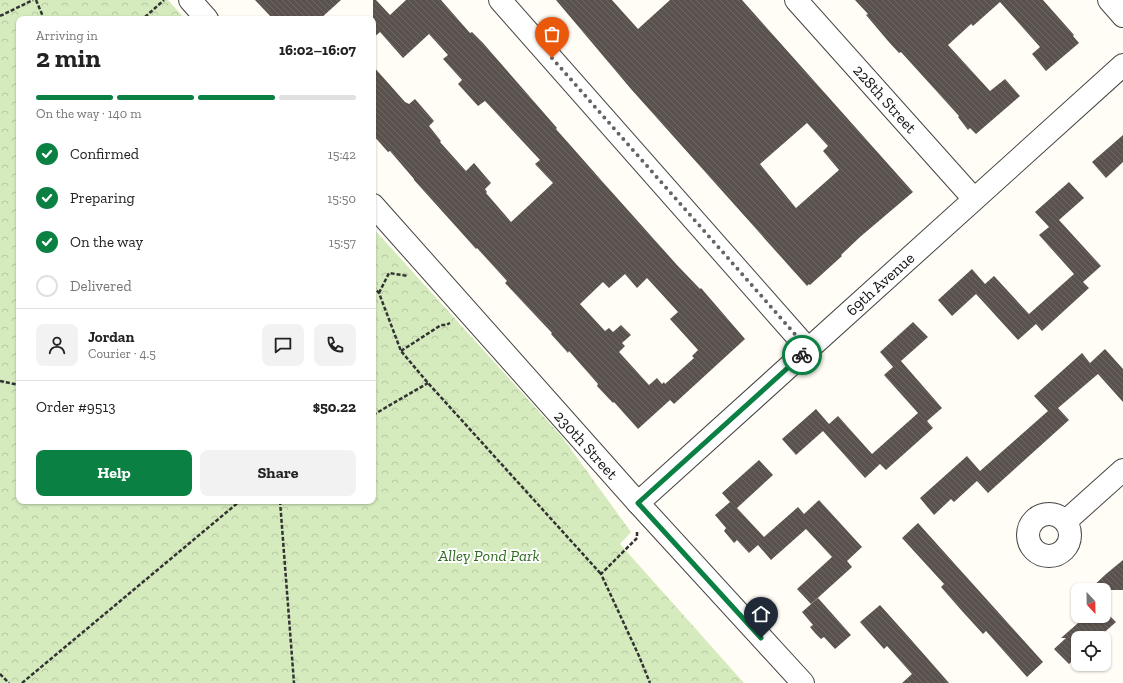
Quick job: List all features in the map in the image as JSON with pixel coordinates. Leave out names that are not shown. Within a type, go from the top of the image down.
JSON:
[{"type":"street","points":[[190,0],[204,16]]},
{"type":"street","points":[[500,0],[808,349]]},
{"type":"street","name":"228th Street","points":[[796,0],[974,199]]},
{"type":"street","points":[[1109,0],[1123,16]]},
{"type":"street","name":"69th Avenue","points":[[638,503],[1123,65]]},
{"type":"street","name":"230th Street","points":[[376,208],[638,503],[803,683]]},
{"type":"street","points":[[1066,521],[1123,470]]},
{"type":"path","points":[[0,16],[34,0],[42,16]]},
{"type":"path","points":[[148,16],[164,0]]},
{"type":"path","points":[[379,293],[389,273],[418,279],[430,269]]},
{"type":"path","points":[[376,290],[379,293],[401,351],[428,383],[601,574],[640,656],[650,683]]},
{"type":"path","points":[[401,351],[441,325],[446,325],[456,320],[466,310]]},
{"type":"path","points":[[0,381],[16,384]]},
{"type":"path","points":[[376,413],[428,383]]},
{"type":"path","points":[[601,574],[636,538],[638,503]]},
{"type":"path","points":[[22,683],[236,504]]},
{"type":"path","points":[[280,504],[294,683]]},
{"type":"path","points":[[0,674],[9,683]]},
{"type":"green space","name":"Alley Pond Park","points":[[0,0],[168,0],[182,16],[16,16],[16,504],[376,504],[376,231],[562,437],[631,532],[620,544],[744,683],[0,683]]},
{"type":"building","points":[[255,0],[341,0],[323,16],[270,16]]},
{"type":"building","points":[[373,0],[376,0],[390,15],[406,0],[441,0],[470,33],[472,32],[483,43],[601,180],[677,265],[700,289],[701,288],[745,339],[674,404],[670,400],[638,429],[614,402],[613,403],[597,386],[598,384],[569,351],[568,353],[551,334],[552,333],[505,283],[507,281],[477,248],[476,249],[390,151],[388,152],[376,138],[376,69],[405,102],[409,104],[415,99],[434,121],[429,126],[441,141],[440,142],[466,171],[474,163],[491,183],[485,189],[487,192],[486,193],[511,222],[553,183],[535,164],[540,160],[485,101],[478,106],[458,84],[462,80],[443,59],[448,55],[429,34],[403,58],[380,32],[376,35],[376,16],[373,16]],"holes":[[[625,274],[637,288],[647,278],[678,312],[670,319],[698,350],[692,356],[694,358],[665,384],[664,382],[662,384],[657,378],[649,385],[619,352],[625,346],[622,343],[631,335],[621,325],[613,332],[609,328],[605,331],[580,304],[603,282],[609,288]]]},
{"type":"building","points":[[556,0],[612,0],[638,29],[670,0],[742,0],[913,192],[860,237],[841,255],[842,256],[807,286],[631,89]],"holes":[[[807,123],[828,146],[823,151],[839,170],[796,208],[760,164]]]},
{"type":"building","points":[[855,0],[1043,0],[1074,35],[1073,36],[1079,43],[1046,71],[1032,54],[1040,47],[1000,2],[973,26],[971,24],[948,45],[990,91],[1005,79],[1020,96],[976,134],[970,128],[968,130],[958,117],[959,116],[901,52],[899,53],[888,41],[866,15],[868,14]]},
{"type":"building","points":[[1123,135],[1123,162],[1106,178],[1092,162]]},
{"type":"building","points":[[1069,182],[1084,198],[1059,220],[1101,266],[1083,282],[1089,288],[1042,331],[1036,324],[1018,340],[976,294],[952,316],[938,300],[972,269],[985,284],[994,276],[1029,314],[1074,274],[1039,235],[1049,227],[1035,212]]},
{"type":"building","points":[[913,322],[928,337],[901,361],[942,408],[927,421],[933,428],[886,470],[880,464],[865,478],[823,431],[796,455],[782,439],[816,409],[829,424],[838,416],[872,454],[918,413],[884,375],[893,367],[880,352]]},
{"type":"building","points":[[1105,349],[1123,369],[1123,402],[1098,374],[1058,408],[1069,420],[988,493],[977,481],[954,502],[951,499],[934,515],[920,498],[967,456],[980,471],[1048,411],[1034,396],[1082,353],[1090,363]]},
{"type":"building","points":[[759,460],[773,475],[737,508],[764,537],[798,507],[804,514],[819,500],[862,547],[847,561],[852,567],[811,604],[797,589],[832,557],[806,529],[771,560],[758,545],[749,553],[737,540],[734,543],[724,531],[726,528],[715,515],[730,502],[722,493]]},
{"type":"building","points":[[918,523],[1043,662],[1027,677],[986,631],[983,634],[962,611],[941,587],[944,584],[902,538]]},
{"type":"building","points":[[1123,560],[1123,590],[1111,590],[1111,583],[1096,583]]},
{"type":"building","points":[[818,598],[851,635],[835,649],[824,637],[821,639],[815,633],[810,627],[813,625],[802,612]]},
{"type":"building","points":[[880,605],[949,683],[902,683],[912,674],[887,646],[884,649],[860,622]]},
{"type":"building","points":[[1111,617],[1116,622],[1106,631],[1071,631],[1071,662],[1069,664],[1054,649],[1066,638],[1061,638],[1078,623],[1111,623]]},
{"type":"way so far","points":[[552,58],[808,349],[802,355]]},
{"type":"route","points":[[761,638],[638,503],[802,355]]}]
